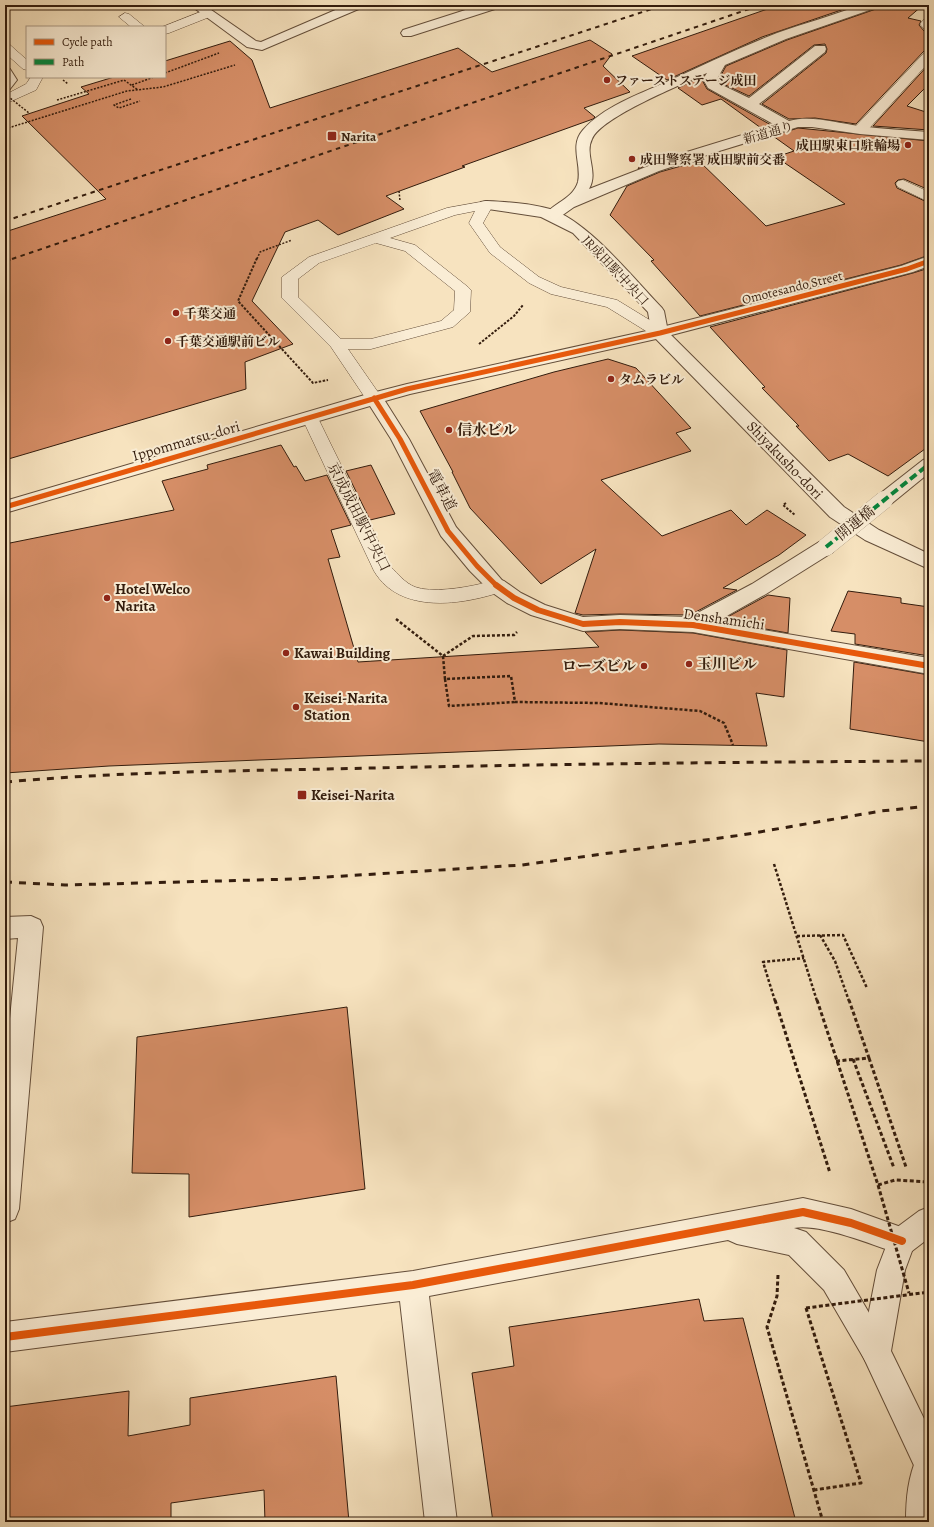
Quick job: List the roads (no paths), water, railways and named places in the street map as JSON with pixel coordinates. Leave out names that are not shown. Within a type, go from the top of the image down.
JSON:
[{"type":"street","points":[[196,5],[252,44],[262,46],[357,5]]},
{"type":"street","points":[[407,33],[494,5]]},
{"type":"street","points":[[552,216],[569,204],[585,184],[587,168],[581,150],[583,139],[593,127],[649,95],[720,62],[782,36],[871,5]]},
{"type":"street","points":[[208,13],[221,8]]},
{"type":"street","points":[[750,104],[820,49]]},
{"type":"street","points":[[720,62],[710,79],[713,85],[750,104],[786,126]]},
{"type":"street","points":[[5,72],[10,80],[5,86]]},
{"type":"street","name":"新道通り","points":[[569,204],[662,165],[786,126],[812,123],[860,130],[929,136]]},
{"type":"street","name":"JR成田駅中央口","points":[[486,205],[522,208],[552,216],[578,230],[656,311],[660,333]]},
{"type":"street","name":"Omotesando Street","points":[[374,398],[660,333],[929,261]]},
{"type":"street","name":"Shiyakusho-dori","points":[[660,333],[837,512],[884,541],[929,562]]},
{"type":"street","name":"Ippommatsu-dori","points":[[5,507],[374,398]]},
{"type":"street","name":"電車道","points":[[374,398],[400,439],[448,531],[477,566],[497,586]]},
{"type":"street","name":"開運橋","points":[[693,625],[759,589],[826,547],[929,464]]},
{"type":"street","name":"Denshamichi","points":[[497,586],[514,598],[538,610],[583,624],[620,622],[693,625],[929,666]]},
{"type":"street","points":[[5,928],[31,927],[5,1209]]},
{"type":"street","points":[[5,1337],[413,1285],[726,1228],[803,1212],[851,1223],[902,1241]]},
{"type":"street","points":[[876,1352],[891,1270],[902,1241],[929,1220]]},
{"type":"street","points":[[726,1228],[796,1242],[834,1280],[876,1352],[929,1464],[922,1493],[922,1522]]},
{"type":"street","points":[[413,1285],[441,1522]]},
{"type":"lane","points":[[166,30],[208,13]]},
{"type":"lane","points":[[125,17],[138,26]]},
{"type":"lane","points":[[929,21],[926,24],[929,27]]},
{"type":"lane","points":[[5,47],[26,65]]},
{"type":"lane","points":[[860,130],[929,55]]},
{"type":"lane","points":[[5,100],[31,88],[38,78]]},
{"type":"lane","points":[[903,184],[929,198]]},
{"type":"lane","name":"JR成田駅中央口","points":[[374,398],[337,344],[290,298],[290,277],[314,260],[452,211],[486,205]]},
{"type":"lane","name":"JR成田駅中央口","points":[[486,205],[476,223],[495,250],[534,280],[556,291],[612,303],[660,333]]},
{"type":"lane","points":[[337,344],[371,344],[447,324],[462,312],[463,290],[410,248],[374,238]]},
{"type":"lane","name":"京成成田駅中央口","points":[[310,418],[384,571],[396,584],[411,592],[456,595],[487,591],[497,586]]},
{"type":"railway","points":[[5,221],[664,5]]},
{"type":"railway","points":[[15,258],[761,5]]},
{"type":"railway","points":[[5,261],[15,258]]},
{"type":"railway","points":[[5,782],[51,778],[234,771],[580,764],[929,761]]},
{"type":"railway","points":[[5,882],[65,885],[294,879],[522,865],[742,835],[881,811],[929,806]]},
{"type":"place","name":"ファーストステージ成田","points":[[607,80]]},
{"type":"place","name":"Narita","points":[[332,136]]},
{"type":"place","name":"成田駅東口駐輪場","points":[[908,145]]},
{"type":"place","name":"成田警察署 成田駅前交番","points":[[632,159]]},
{"type":"place","name":"千葉交通","points":[[176,313]]},
{"type":"place","name":"千葉交通駅前ビル","points":[[168,341]]},
{"type":"place","name":"タムラビル","points":[[611,379]]},
{"type":"place","name":"信水ビル","points":[[449,430]]},
{"type":"place","name":"Hotel Welco Narita","points":[[107,598]]},
{"type":"place","name":"Kawai Building","points":[[286,653]]},
{"type":"place","name":"玉川ビル","points":[[689,664]]},
{"type":"place","name":"ローズビル","points":[[644,666]]},
{"type":"place","name":"Keisei-Narita Station","points":[[296,707]]},
{"type":"place","name":"Keisei-Narita","points":[[302,795]]}]
